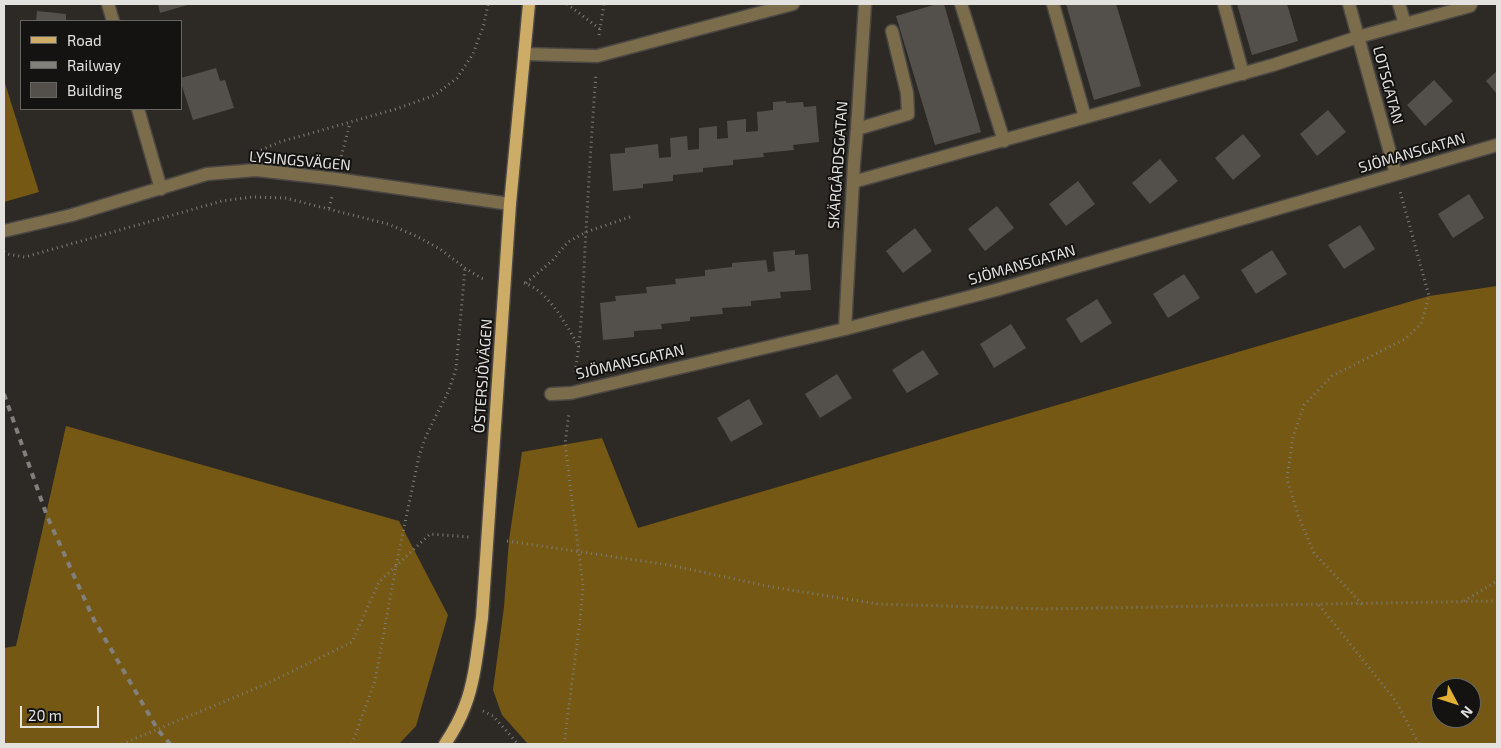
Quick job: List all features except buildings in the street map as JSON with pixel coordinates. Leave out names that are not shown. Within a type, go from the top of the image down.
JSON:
[{"type":"main road","name":"ÖSTERSJÖVÄGEN","points":[[445,744],[466,704],[482,618],[510,204],[528,4]]},
{"type":"street","points":[[108,4],[113,20]]},
{"type":"street","points":[[524,54],[597,56],[793,4]]},
{"type":"street","name":"SKÄRGÅRDSGATAN","points":[[845,329],[864,4]]},
{"type":"street","points":[[961,4],[1004,141]]},
{"type":"street","points":[[1053,4],[1085,118]]},
{"type":"street","points":[[1224,4],[1243,74]]},
{"type":"street","name":"LOTSGATAN","points":[[1349,4],[1396,174]]},
{"type":"street","points":[[1399,4],[1405,24]]},
{"type":"street","points":[[853,182],[1243,74],[1358,37],[1470,6],[1471,4]]},
{"type":"street","points":[[857,129],[908,114],[907,93],[892,32]]},
{"type":"street","points":[[138,110],[161,189]]},
{"type":"street","name":"SJÖMANSGATAN","points":[[551,394],[571,393],[845,329],[996,290],[1497,146]]},
{"type":"street","name":"LYSINGSVÄGEN","points":[[4,231],[72,215],[207,174],[256,170],[336,179],[510,204]]},
{"type":"path","points":[[252,154],[280,142],[435,96],[457,78],[473,54],[484,24],[488,4]]},
{"type":"path","points":[[567,4],[600,29]]},
{"type":"path","points":[[4,252],[25,258],[222,201],[252,197],[285,198],[388,224],[440,249],[481,278],[526,283],[541,292],[579,347],[583,310],[597,56],[604,4]]},
{"type":"path","points":[[1362,604],[1314,553],[1298,515],[1287,479],[1293,437],[1304,405],[1332,376],[1405,339],[1421,324],[1429,296],[1396,174]]},
{"type":"path","points":[[526,283],[552,260],[568,242],[586,232],[630,217]]},
{"type":"path","points":[[352,744],[375,681],[419,456],[426,436],[449,390],[456,369],[465,268]]},
{"type":"path","points":[[564,744],[583,586],[566,444],[571,393]]},
{"type":"path","points":[[122,744],[264,685],[352,642],[379,582],[430,534],[488,538],[669,565],[772,587],[878,604],[1042,609],[1497,601]]},
{"type":"path","points":[[1463,601],[1497,581]]},
{"type":"path","points":[[1318,605],[1395,700],[1419,744]]},
{"type":"path","points":[[466,704],[493,716],[518,744]]},
{"type":"shaded area","points":[[4,80],[39,192],[4,202]]},
{"type":"shaded area","points":[[1497,286],[1497,744],[528,744],[502,715],[493,690],[504,607],[509,540],[522,452],[602,438],[638,528],[1429,296]]},
{"type":"shaded area","points":[[66,426],[399,521],[448,615],[416,726],[399,744],[4,744],[4,648],[16,646]]},
{"type":"railway","points":[[4,394],[47,516],[94,620],[158,730],[170,744]]}]
